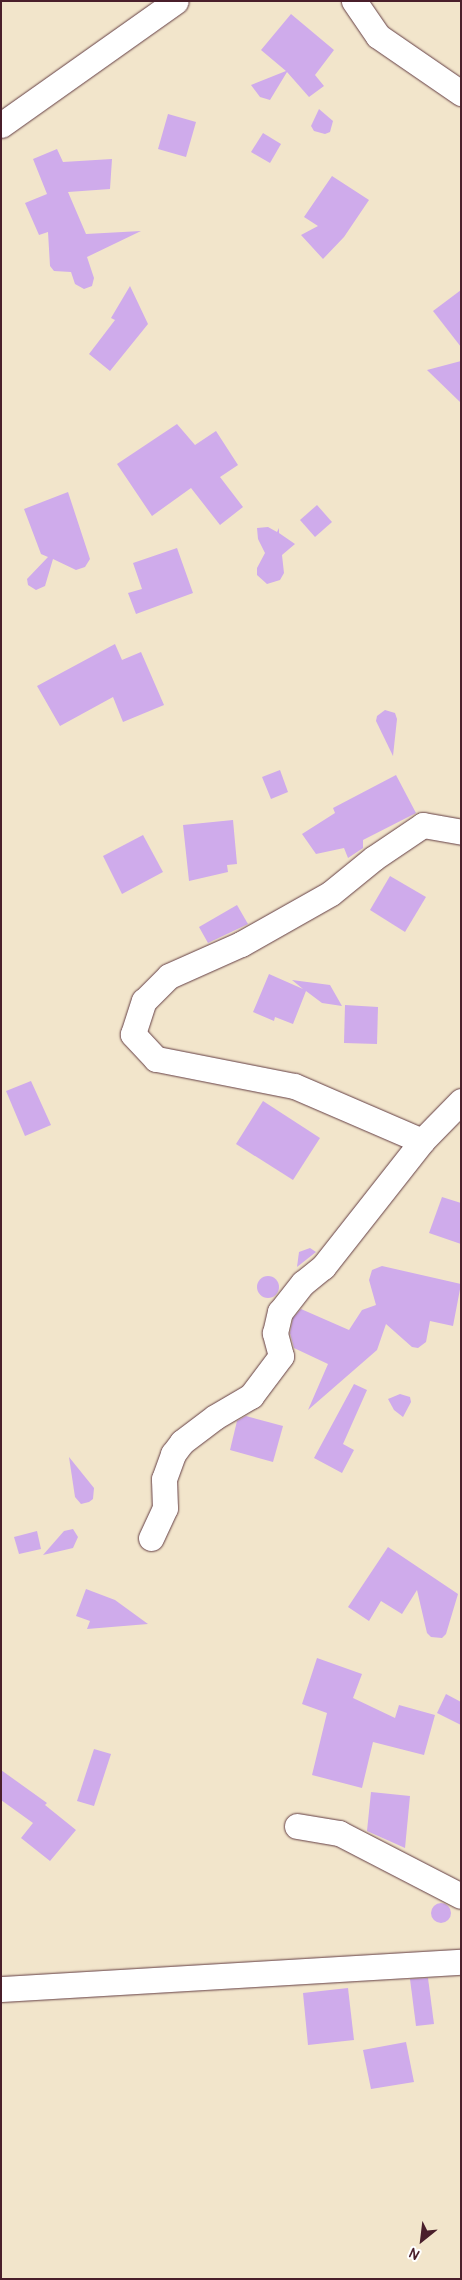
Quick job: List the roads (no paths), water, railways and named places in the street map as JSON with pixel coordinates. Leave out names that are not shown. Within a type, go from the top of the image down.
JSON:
[{"type":"street","points":[[1,125],[176,1]]},
{"type":"street","points":[[354,1],[378,36],[461,93]]},
{"type":"street","points":[[422,1141],[294,1086],[156,1059],[133,1034],[144,1001],[169,976],[241,944],[331,893],[374,858],[423,825],[461,832]]},
{"type":"street","points":[[151,1538],[166,1508],[164,1479],[173,1454],[182,1442],[215,1417],[251,1396],[281,1356],[275,1333],[280,1312],[354,1230],[422,1141],[461,1101]]},
{"type":"street","points":[[297,1826],[339,1833],[461,1896]]},
{"type":"street","points":[[1,1989],[461,1962]]}]
